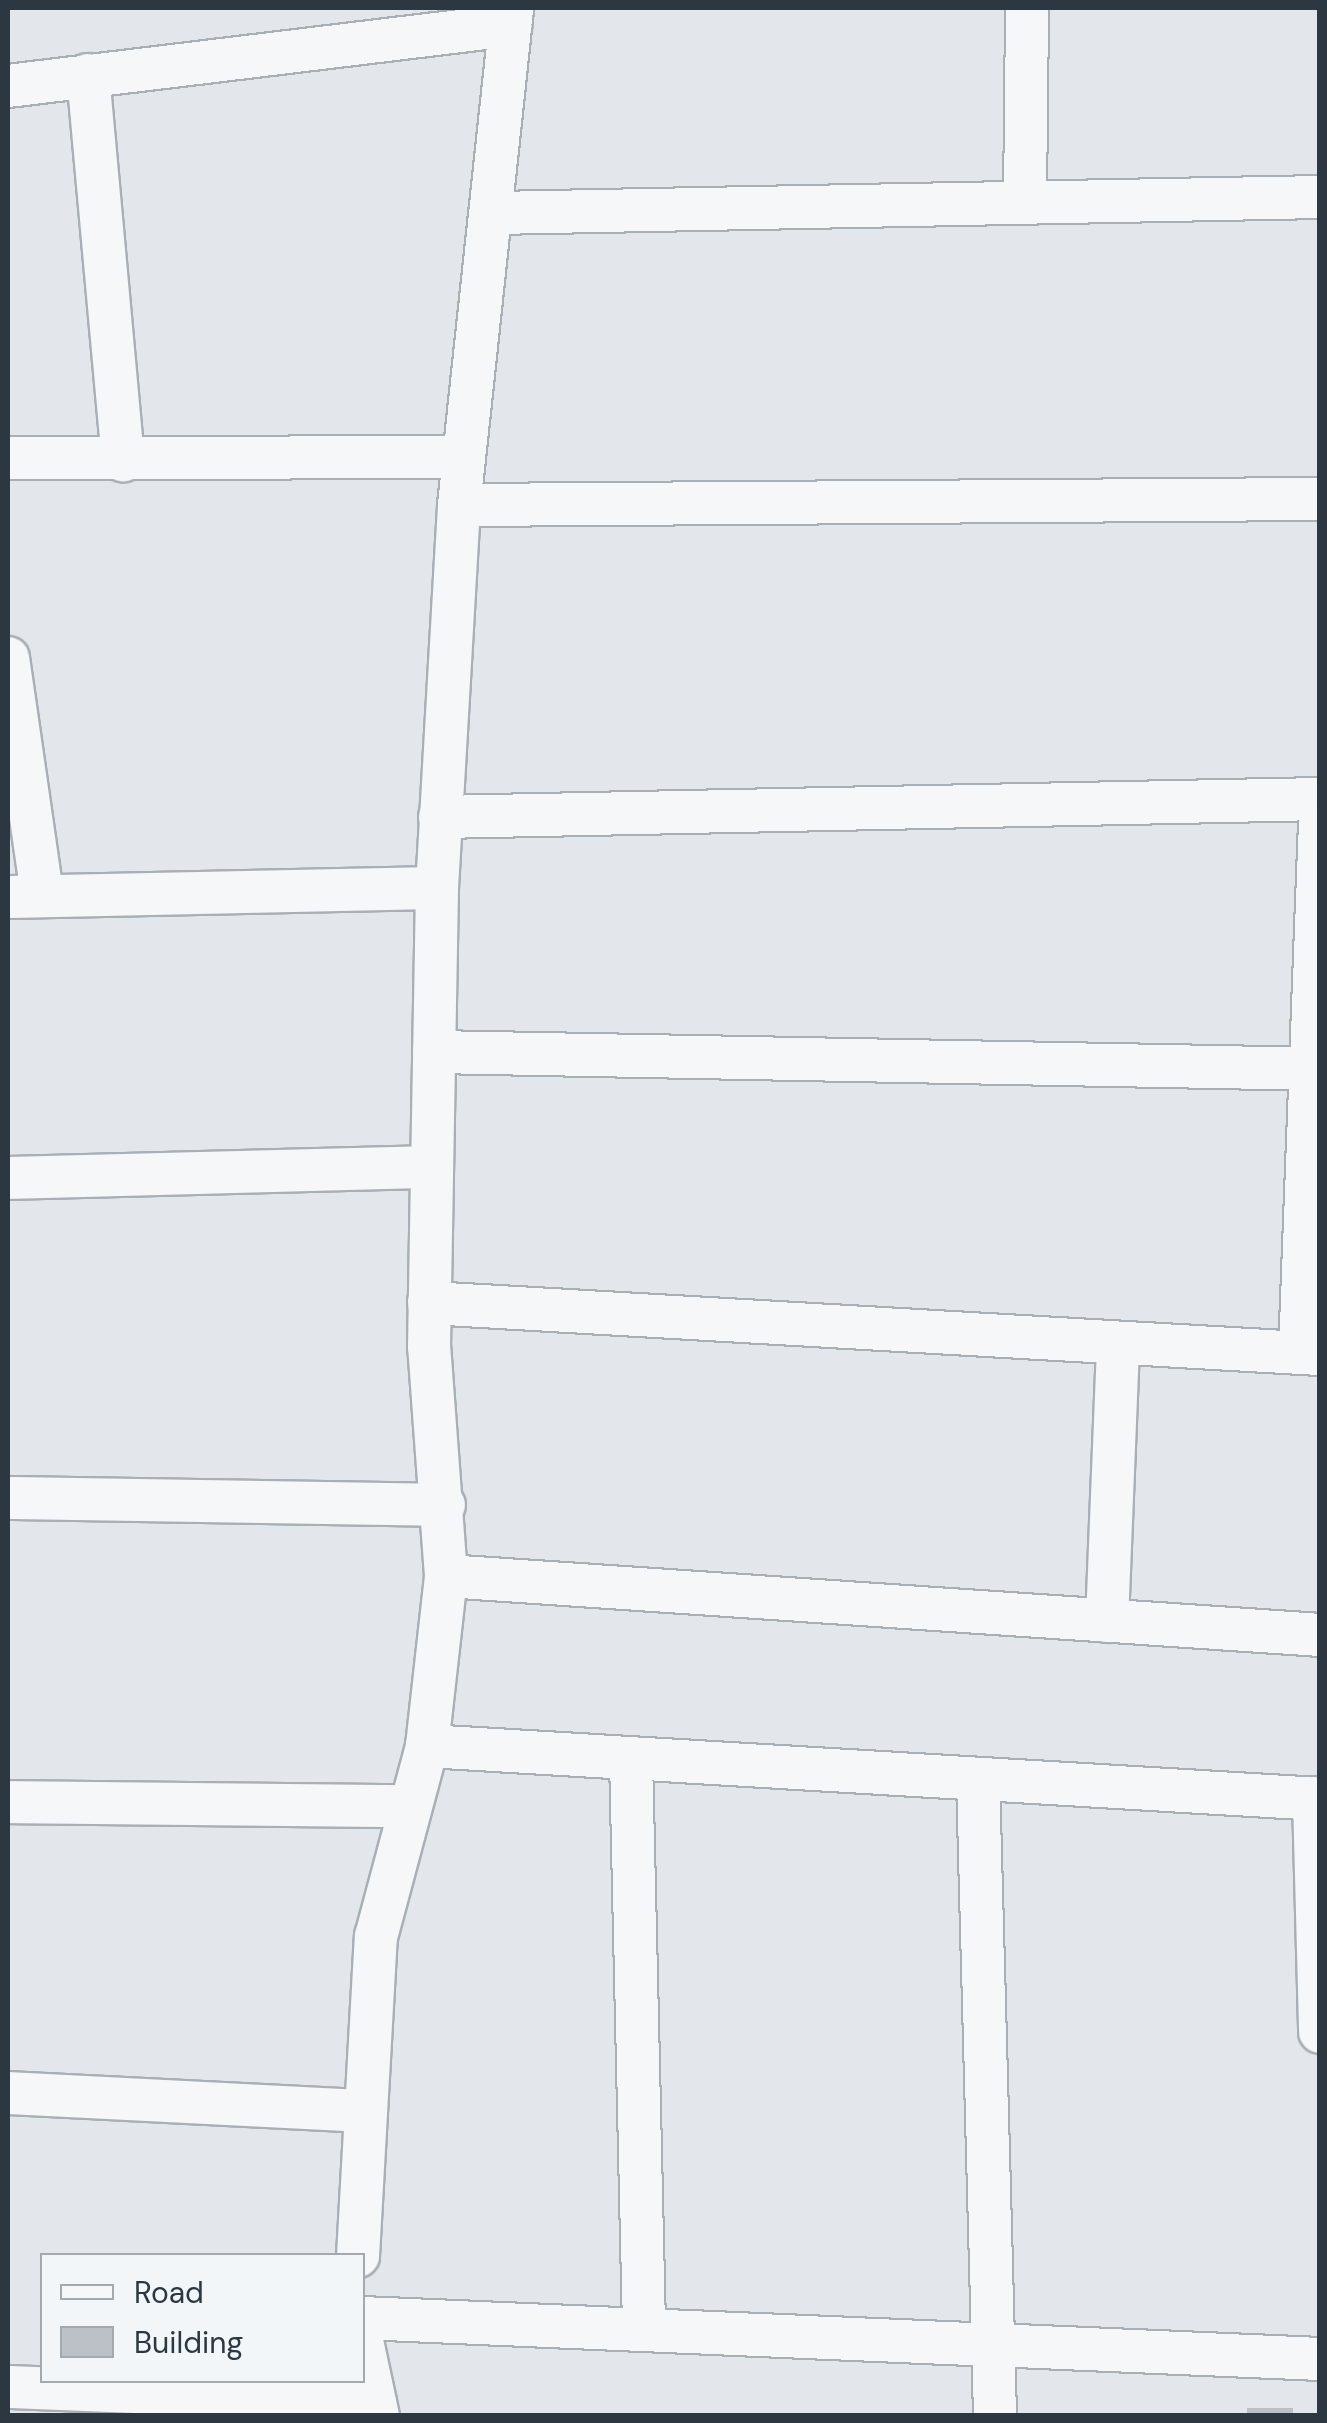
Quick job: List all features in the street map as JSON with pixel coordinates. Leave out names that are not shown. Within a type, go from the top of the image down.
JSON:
[{"type":"street","points":[[1025,202],[1026,8]]},
{"type":"street","points":[[8,86],[511,16],[495,213],[459,505],[436,888],[429,1304],[446,1576],[427,1746],[376,1937],[360,2110],[358,2253]]},
{"type":"street","points":[[88,75],[123,460]]},
{"type":"street","points":[[495,213],[1320,197]]},
{"type":"street","points":[[8,458],[464,457]]},
{"type":"street","points":[[459,505],[1320,498]]},
{"type":"street","points":[[8,658],[25,896],[436,888]]},
{"type":"street","points":[[440,817],[1320,799]]},
{"type":"street","points":[[429,1304],[1310,1354],[1320,823]]},
{"type":"street","points":[[434,1052],[1315,1069]]},
{"type":"street","points":[[8,1178],[431,1167]]},
{"type":"street","points":[[1107,1621],[1118,1346]]},
{"type":"street","points":[[8,1498],[444,1504]]},
{"type":"street","points":[[446,1576],[1320,1635]]},
{"type":"street","points":[[427,1746],[1317,1798],[1320,2032]]},
{"type":"street","points":[[632,1758],[644,2325]]},
{"type":"street","points":[[978,1779],[995,2416]]},
{"type":"street","points":[[8,1802],[409,1806]]},
{"type":"street","points":[[8,2094],[360,2110]]},
{"type":"street","points":[[365,2318],[644,2325],[1320,2358]]},
{"type":"street","points":[[8,2387],[376,2408],[365,2355]]},
{"type":"building","points":[[1247,2408],[1293,2408],[1293,2416],[1247,2416]]}]
